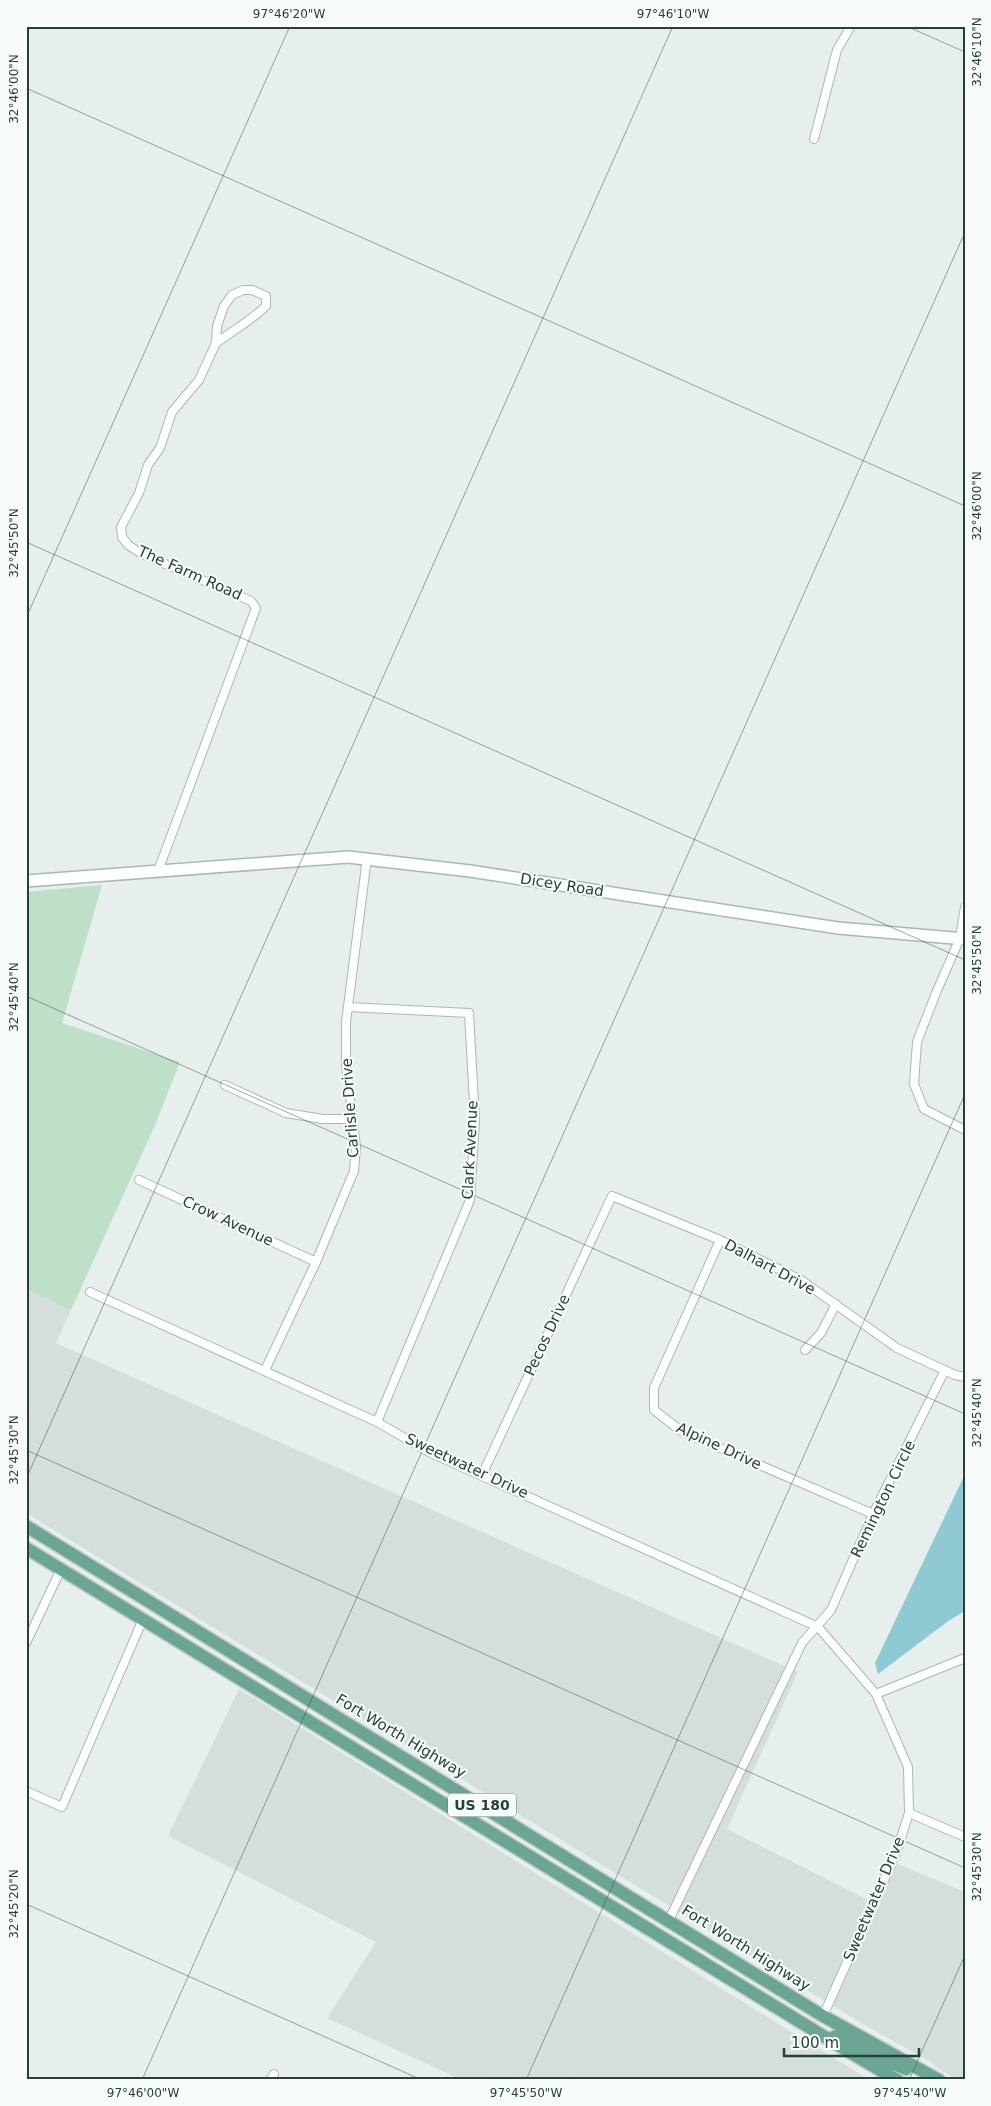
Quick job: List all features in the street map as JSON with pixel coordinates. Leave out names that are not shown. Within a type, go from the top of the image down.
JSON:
[{"type":"main road","name":"Fort Worth Highway","points":[[26,1526],[511,1822],[603,1881],[823,2016],[939,2080]]},
{"type":"main road","name":"US 180","points":[[26,1548],[897,2080]]},
{"type":"main road","points":[[100,1593],[110,1577]]},
{"type":"main road","points":[[345,1743],[354,1727]]},
{"type":"main road","points":[[501,1839],[511,1822]]},
{"type":"main road","points":[[595,1896],[603,1881]]},
{"type":"main road","points":[[738,1984],[749,1984],[809,2019],[819,2019],[823,2016]]},
{"type":"main road","points":[[828,2039],[837,2036],[845,2038],[880,2059],[912,2072],[923,2071]]},
{"type":"street","points":[[814,139],[836,50],[851,26]]},
{"type":"street","name":"The Farm Road","points":[[158,871],[256,608],[251,601],[142,554],[128,545],[122,537],[121,528],[139,493],[148,465],[160,448],[172,412],[199,380],[216,343],[218,326],[224,306],[232,295],[243,290],[252,290],[266,296],[266,306],[258,314],[216,343]]},
{"type":"street","name":"Dicey Road","points":[[26,881],[348,857],[367,858],[470,871],[838,928],[962,939]]},
{"type":"street","name":"Carlisle Drive","points":[[266,1370],[316,1262],[354,1171],[356,1147],[346,1065],[348,1007],[367,858]]},
{"type":"street","points":[[965,907],[962,939],[936,993],[917,1042],[914,1084],[924,1109],[965,1130]]},
{"type":"street","name":"Clark Avenue","points":[[348,1007],[469,1013],[475,1121],[470,1200],[378,1422]]},
{"type":"street","points":[[225,1085],[286,1113],[336,1120],[353,1119]]},
{"type":"street","name":"Crow Avenue","points":[[139,1180],[316,1262]]},
{"type":"street","name":"Dalhart Drive","points":[[612,1196],[720,1240],[801,1280],[897,1348],[965,1377]]},
{"type":"street","name":"Pecos Drive","points":[[482,1475],[612,1196]]},
{"type":"street","name":"Alpine Drive","points":[[720,1240],[654,1388],[654,1410],[681,1431],[874,1514]]},
{"type":"street","name":"Sweetwater Drive","points":[[90,1292],[378,1422],[431,1453],[818,1627],[876,1694],[908,1767],[908,1813],[896,1853],[823,2016]]},
{"type":"street","points":[[805,1350],[821,1333],[836,1304]]},
{"type":"street","name":"Remington Circle","points":[[818,1627],[831,1610],[874,1514],[945,1370]]},
{"type":"street","points":[[26,1643],[61,1569]]},
{"type":"street","points":[[26,1791],[62,1807],[143,1619]]},
{"type":"street","points":[[669,1920],[802,1643],[818,1627]]},
{"type":"street","points":[[876,1694],[965,1658]]},
{"type":"street","points":[[908,1813],[965,1837]]},
{"type":"shaded area","points":[[26,1289],[71,1310],[56,1343],[798,1672],[727,1829],[868,1900],[886,1859],[965,1892],[965,2080],[958,2080],[937,2068],[931,2062],[861,2023],[26,1513]]},
{"type":"shaded area","points":[[239,1689],[870,2080],[462,2080],[327,2018],[376,1942],[168,1836]]},
{"type":"green space","points":[[102,885],[62,1023],[180,1062],[156,1123],[71,1310],[26,1289],[26,892]]},
{"type":"water","points":[[965,1474],[965,1611],[947,1622],[878,1674],[875,1663]]}]
